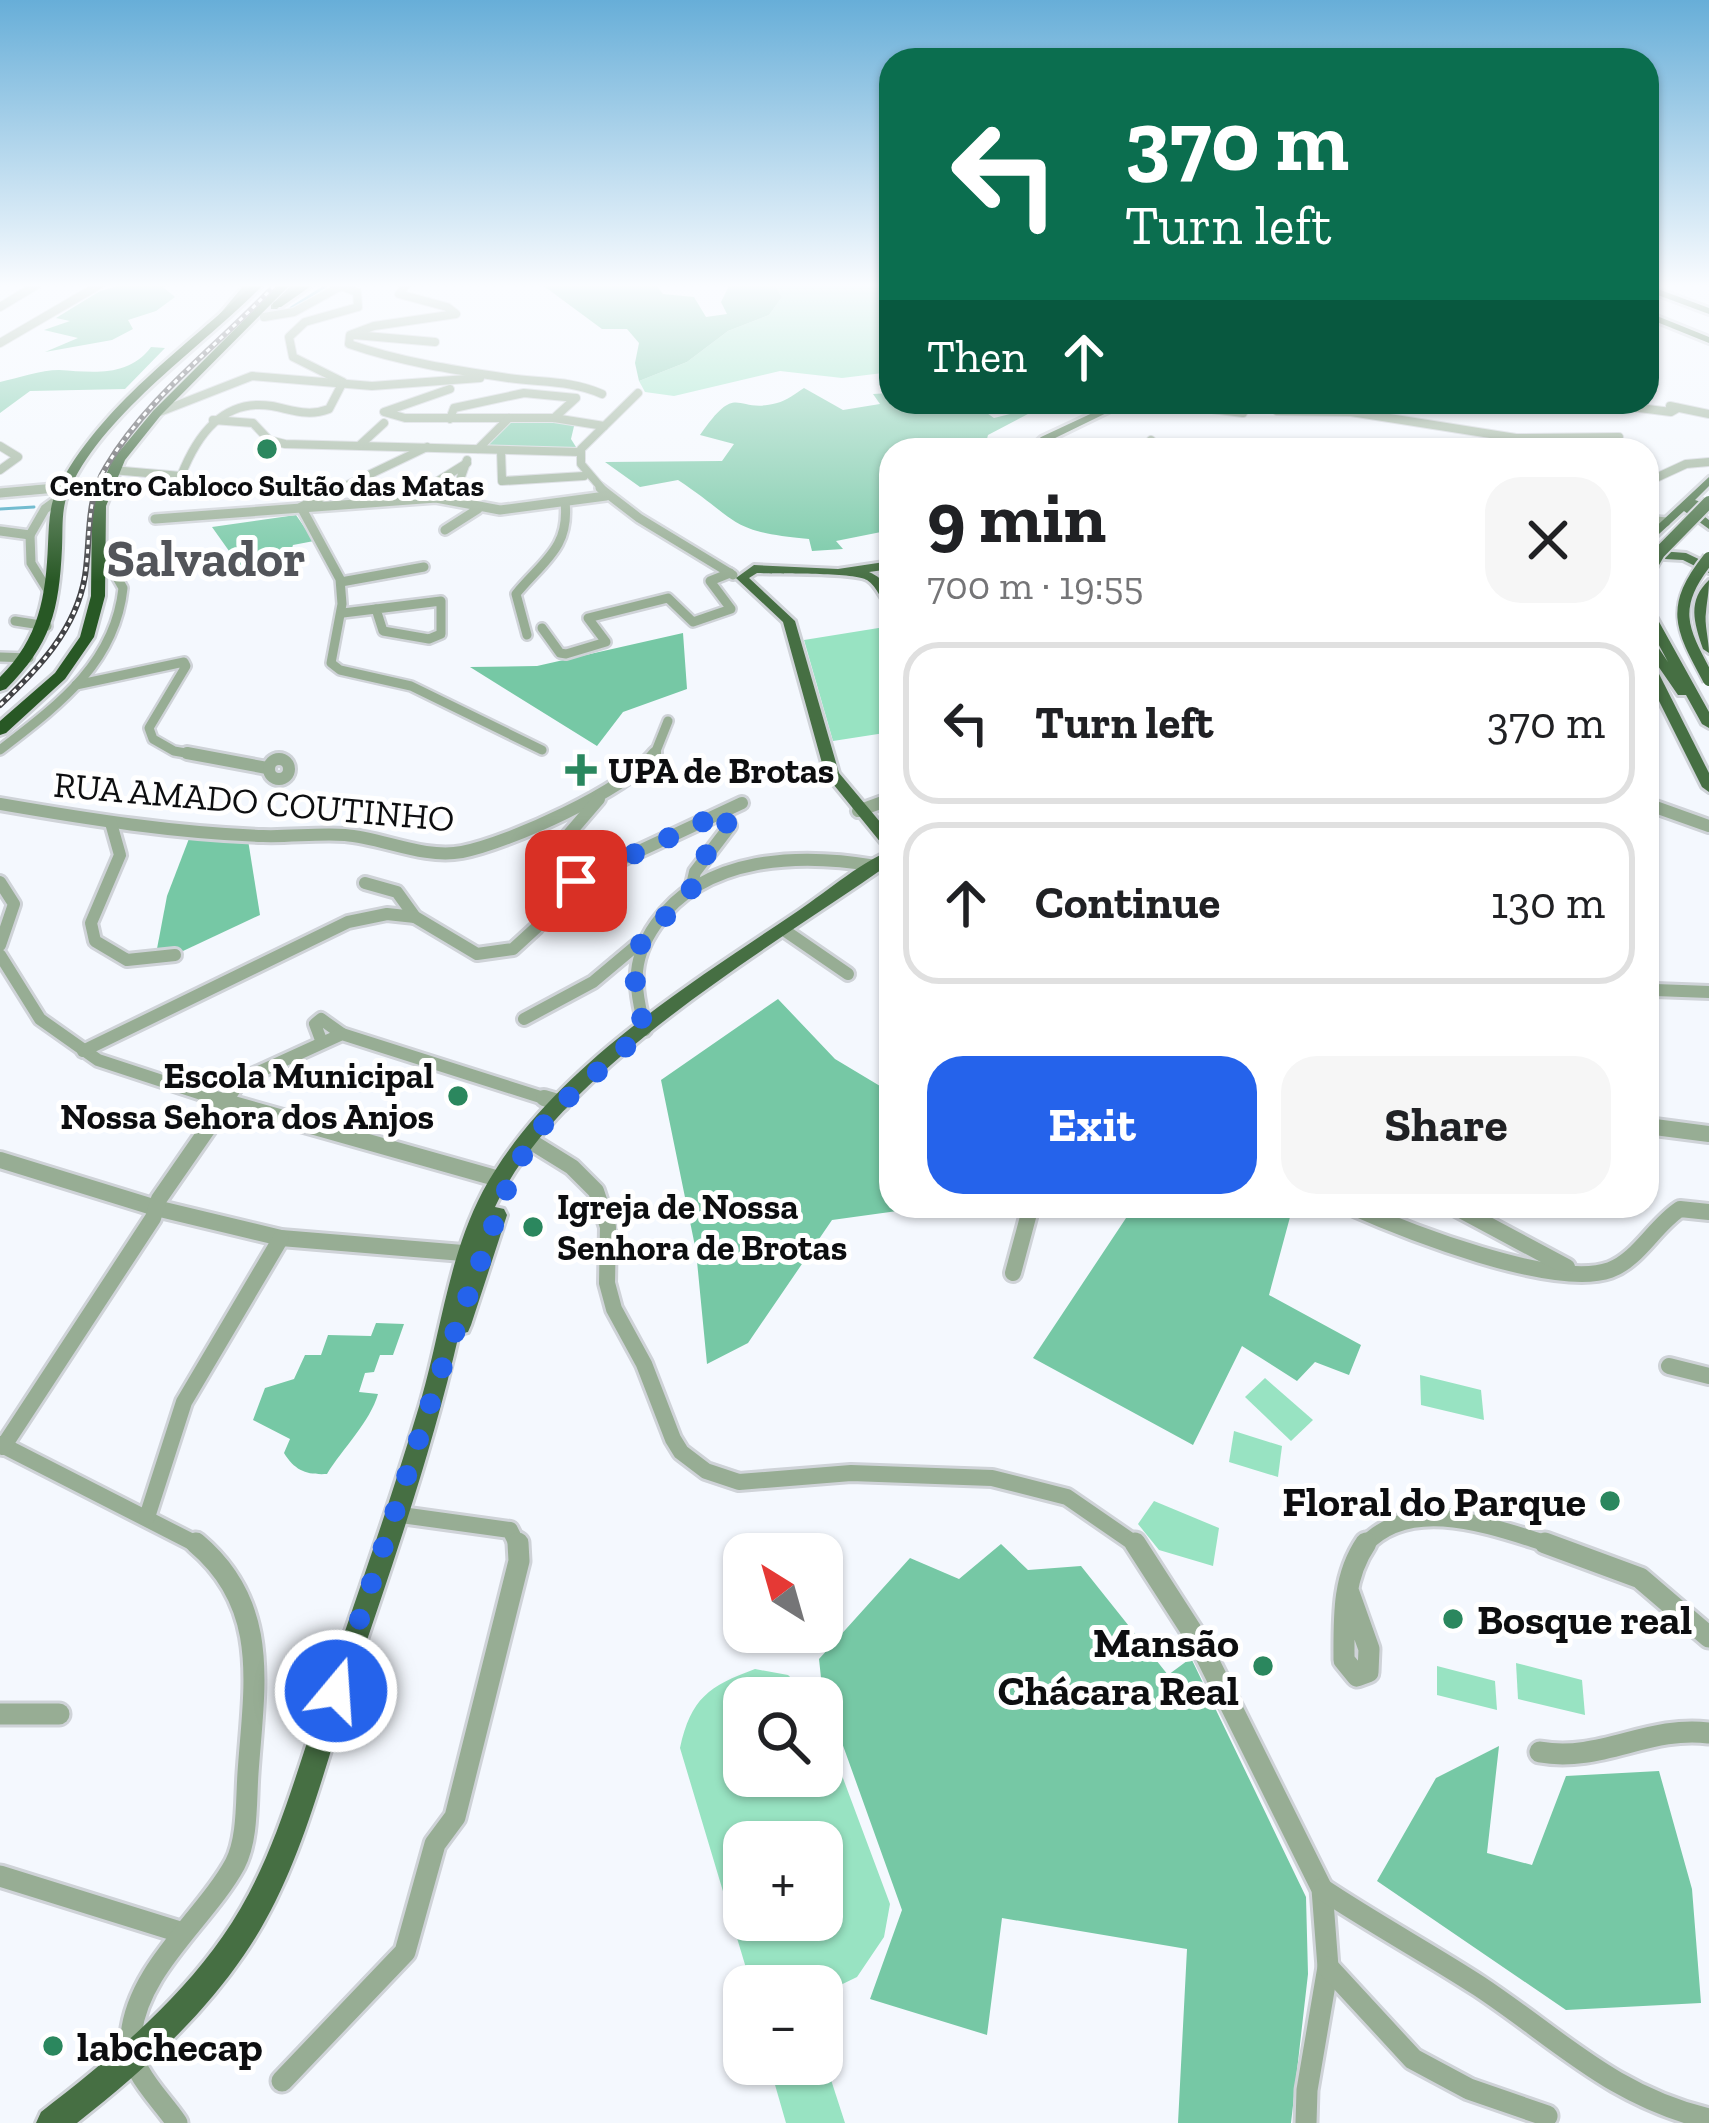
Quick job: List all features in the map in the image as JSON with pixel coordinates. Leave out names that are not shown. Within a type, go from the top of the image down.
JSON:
[{"type":"highway","points":[[0,686],[28,658],[47,626],[63,493],[110,428],[155,383]]},
{"type":"highway","points":[[0,733],[46,691],[80,650],[97,609],[99,506],[112,470],[158,412],[189,383]]},
{"type":"highway","points":[[0,733],[56,705]]},
{"type":"main road","points":[[1047,438],[1098,414]]},
{"type":"main road","points":[[1659,530],[1709,480]]},
{"type":"main road","points":[[1709,490],[1690,511],[1709,526]]},
{"type":"main road","points":[[1659,553],[1709,502]]},
{"type":"main road","points":[[1659,554],[1677,555],[1709,569]]},
{"type":"main road","points":[[1709,558],[1681,594],[1678,616],[1709,680]]},
{"type":"main road","points":[[742,575],[879,568]]},
{"type":"main road","points":[[859,572],[879,584]]},
{"type":"main road","points":[[742,575],[792,627],[832,774],[879,833]]},
{"type":"main road","points":[[1709,584],[1698,625],[1709,649]]},
{"type":"main road","points":[[1659,630],[1709,724]]},
{"type":"main road","points":[[1659,657],[1709,724]]},
{"type":"main road","points":[[1659,688],[1709,787]]},
{"type":"main road","points":[[52,2123],[133,2059],[210,1982],[260,1907],[278,1868],[499,1179],[562,1103],[645,1030],[879,863]]},
{"type":"main road","points":[[478,1254],[530,1141]]},
{"type":"street","points":[[192,383],[190,393],[206,392]]},
{"type":"street","points":[[158,412],[232,383]]},
{"type":"street","points":[[324,383],[430,383]]},
{"type":"street","points":[[340,383],[344,385]]},
{"type":"street","points":[[472,383],[384,412],[393,418],[554,418],[604,426]]},
{"type":"street","points":[[576,383],[602,394]]},
{"type":"street","points":[[112,470],[182,476],[195,442],[213,420],[231,409],[254,404],[317,415],[335,402],[344,385]]},
{"type":"street","points":[[213,420],[255,423],[277,444],[580,450],[638,393]]},
{"type":"street","points":[[450,419],[454,408],[518,394],[576,398],[554,418]]},
{"type":"street","points":[[1659,405],[1675,410]]},
{"type":"street","points":[[1659,408],[1709,415]]},
{"type":"street","points":[[1342,414],[1386,416],[1516,438],[1618,437]]},
{"type":"street","points":[[453,500],[474,449],[509,418]]},
{"type":"street","points":[[301,507],[433,447],[468,419]]},
{"type":"street","points":[[585,422],[577,428],[577,460],[584,476],[606,496],[742,575]]},
{"type":"street","points":[[360,445],[384,423]]},
{"type":"street","points":[[1603,435],[1607,438]]},
{"type":"street","points":[[318,459],[344,445]]},
{"type":"street","points":[[0,446],[19,457],[0,470]]},
{"type":"street","points":[[501,451],[502,482],[584,476]]},
{"type":"street","points":[[540,451],[544,479]]},
{"type":"street","points":[[407,500],[466,463]]},
{"type":"street","points":[[1659,476],[1686,464],[1709,463]]},
{"type":"street","points":[[0,493],[63,493]]},
{"type":"street","points":[[0,502],[63,493]]},
{"type":"street","points":[[52,597],[34,568],[30,535],[45,509],[63,493]]},
{"type":"street","points":[[154,519],[407,500],[453,500],[478,509],[606,496]]},
{"type":"street","points":[[527,634],[516,594],[554,560],[563,544],[568,524],[565,502]]},
{"type":"street","points":[[301,507],[302,517],[332,557],[341,581],[343,613],[331,656],[335,667],[411,686],[542,750]]},
{"type":"street","points":[[445,530],[478,509]]},
{"type":"street","points":[[1659,522],[1666,523]]},
{"type":"street","points":[[0,531],[30,535]]},
{"type":"street","points":[[0,750],[76,685],[114,633],[123,594],[99,546]]},
{"type":"street","points":[[716,563],[742,575]]},
{"type":"street","points":[[341,581],[424,568]]},
{"type":"street","points":[[542,628],[562,654],[606,642],[588,618],[607,611],[668,598],[691,621],[727,614],[730,609],[710,581],[742,575]]},
{"type":"street","points":[[343,613],[376,608],[443,602],[441,634],[429,639],[383,631],[376,608]]},
{"type":"street","points":[[15,621],[47,626]]},
{"type":"street","points":[[0,657],[28,658]]},
{"type":"street","points":[[76,685],[184,662],[186,666],[152,722],[152,740],[175,751],[267,768]]},
{"type":"street","points":[[91,669],[111,674]]},
{"type":"street","name":"RUA AMADO COUTINHO","points":[[0,804],[111,823],[262,836],[346,835],[458,853],[516,836],[611,788],[654,757],[668,721]]},
{"type":"street","points":[[365,883],[397,892],[415,917],[467,950],[500,953],[534,935],[547,867],[565,836],[611,788]]},
{"type":"street","points":[[539,898],[742,803]]},
{"type":"street","points":[[858,811],[879,803]]},
{"type":"street","points":[[1659,808],[1709,826]]},
{"type":"street","points":[[691,890],[695,872],[730,826],[724,812]]},
{"type":"street","points":[[111,823],[120,856],[92,923],[95,941],[127,960],[175,955]]},
{"type":"street","points":[[524,1019],[593,982],[641,942],[691,890],[737,867],[780,858],[879,860]]},
{"type":"street","points":[[0,883],[14,904],[0,944]]},
{"type":"street","points":[[82,1051],[349,922],[387,914],[415,917]]},
{"type":"street","points":[[784,930],[848,974]]},
{"type":"street","points":[[641,942],[634,991],[645,1030]]},
{"type":"street","points":[[0,955],[40,1019],[82,1051],[144,1078],[499,1179]]},
{"type":"street","points":[[1659,990],[1709,992]]},
{"type":"street","points":[[177,2123],[133,2059],[139,2012],[183,1933],[218,1893],[238,1858],[256,1658],[248,1616],[231,1579],[200,1545],[82,1490],[2,1445],[225,1100],[252,1072],[342,1034],[562,1103]]},
{"type":"street","points":[[1659,1128],[1709,1134]]},
{"type":"street","points":[[530,1141],[572,1167],[596,1191],[608,1227],[608,1294],[681,1452],[706,1471],[739,1482],[851,1473],[992,1478],[1067,1497],[1136,1544],[1176,1601],[1322,1889],[1328,1967],[1307,2090],[1306,2123]]},
{"type":"street","points":[[0,1160],[156,1208],[281,1238],[478,1254]]},
{"type":"street","points":[[1379,1218],[1516,1263],[1582,1274],[1614,1269],[1680,1209],[1709,1212]]},
{"type":"street","points":[[1013,1273],[1028,1218]]},
{"type":"street","points":[[1476,1218],[1582,1274]]},
{"type":"street","points":[[147,1517],[184,1402],[281,1238]]},
{"type":"street","points":[[1669,1366],[1709,1376]]},
{"type":"street","points":[[282,2081],[405,1952],[435,1844],[455,1817],[519,1561],[518,1541],[510,1530],[394,1514]]},
{"type":"street","points":[[1354,1630],[1348,1589],[1355,1561],[1375,1535],[1392,1523],[1429,1517],[1619,1568],[1666,1596],[1709,1637]]},
{"type":"street","points":[[0,1714],[59,1714]]},
{"type":"street","points":[[1540,1752],[1567,1760],[1654,1732],[1709,1733]]},
{"type":"street","points":[[0,1876],[183,1933]]},
{"type":"street","points":[[1322,1889],[1480,1988],[1647,2113],[1709,2119]]},
{"type":"street","points":[[1328,1967],[1414,2059],[1469,2089],[1546,2116]]},
{"type":"green space","points":[[0,383],[131,383],[125,389],[30,391],[0,413]]},
{"type":"green space","points":[[640,383],[729,383],[674,396],[645,392]]},
{"type":"green space","points":[[804,388],[843,410],[879,404],[879,414],[988,414],[994,418],[1028,414],[987,438],[879,438],[879,532],[836,541],[843,549],[812,551],[809,539],[748,528],[678,480],[640,487],[605,462],[722,461],[734,444],[700,435],[722,408],[737,402],[763,406]]},
{"type":"green space","points":[[511,419],[575,422],[571,439],[576,447],[486,448]]},
{"type":"green space","points":[[296,515],[314,541],[293,545],[288,560],[239,565],[212,527]]},
{"type":"green space","points":[[879,628],[879,734],[833,741],[804,640]]},
{"type":"green space","points":[[683,633],[687,689],[623,712],[597,746],[470,667],[537,666]]},
{"type":"green space","points":[[190,836],[248,840],[260,915],[183,951],[156,954],[167,896]]},
{"type":"green space","points":[[778,999],[835,1059],[879,1085],[879,1214],[832,1220],[748,1343],[707,1364],[696,1251],[661,1080]]},
{"type":"green space","points":[[1126,1218],[1290,1218],[1269,1295],[1361,1345],[1349,1375],[1315,1362],[1297,1381],[1242,1346],[1193,1445],[1033,1358]]},
{"type":"green space","points":[[376,1323],[404,1324],[393,1355],[380,1355],[374,1372],[365,1373],[359,1392],[378,1394],[374,1404],[327,1474],[302,1471],[284,1453],[290,1439],[253,1420],[265,1388],[294,1379],[305,1355],[321,1355],[328,1335],[371,1336]]},
{"type":"green space","points":[[1420,1375],[1481,1390],[1484,1420],[1421,1405]]},
{"type":"green space","points":[[1265,1378],[1313,1420],[1291,1441],[1245,1397]]},
{"type":"green space","points":[[1234,1431],[1282,1446],[1278,1477],[1229,1462]]},
{"type":"green space","points":[[1154,1501],[1219,1528],[1213,1566],[1159,1550],[1138,1524]]},
{"type":"green space","points":[[1001,1544],[1028,1570],[1081,1566],[1168,1675],[1191,1658],[1306,1897],[1308,1974],[1291,2123],[1178,2123],[1187,1949],[1002,1918],[987,2035],[870,1999],[902,1910],[843,1746],[843,1677],[821,1677],[819,1659],[824,1653],[843,1653],[843,1632],[910,1558],[959,1579]]},
{"type":"green space","points":[[1516,1663],[1582,1680],[1585,1715],[1518,1699]]},
{"type":"green space","points":[[1437,1666],[1495,1681],[1497,1710],[1437,1695]]},
{"type":"green space","points":[[755,1669],[790,1677],[735,1677]]},
{"type":"green space","points":[[723,1683],[723,1797],[843,1797],[843,1778],[890,1904],[884,1937],[857,1977],[843,1984],[843,1965],[745,1965],[738,1941],[843,1941],[843,1821],[723,1821],[723,1891],[680,1748],[696,1706]]},
{"type":"green space","points":[[1499,1746],[1487,1853],[1532,1865],[1566,1776],[1659,1771],[1692,1889],[1701,2003],[1566,2010],[1377,1881],[1436,1778]]},
{"type":"green space","points":[[775,2085],[833,2085],[845,2123],[786,2123]]},
{"type":"waterway","points":[[0,509],[34,507]]},
{"type":"railway","points":[[0,705],[64,631],[85,576],[99,480],[123,441],[174,383]]},
{"type":"place","name":"Centro Cabloco Sultão das Matas","points":[[267,449]]},
{"type":"place","name":"UPA de Brotas","points":[[581,770]]},
{"type":"place","name":"Escola Municipal Nossa Sehora dos Anjos","points":[[458,1096]]},
{"type":"place","name":"Igreja de Nossa Senhora de Brotas","points":[[533,1227]]},
{"type":"place","name":"Floral do Parque","points":[[1610,1501]]},
{"type":"place","name":"Bosque real","points":[[1453,1619]]},
{"type":"place","name":"Mansão Chácara Real","points":[[1263,1666]]},
{"type":"place","name":"labchecap","points":[[53,2046]]},
{"type":"district","name":"Salvador","points":[[206,558]]},
{"type":"route","points":[[336,1691],[442,1368],[509,1183],[530,1141],[562,1103],[645,1030],[634,991],[641,942],[691,890],[695,872],[730,826],[730,818],[724,812],[576,881]]}]
